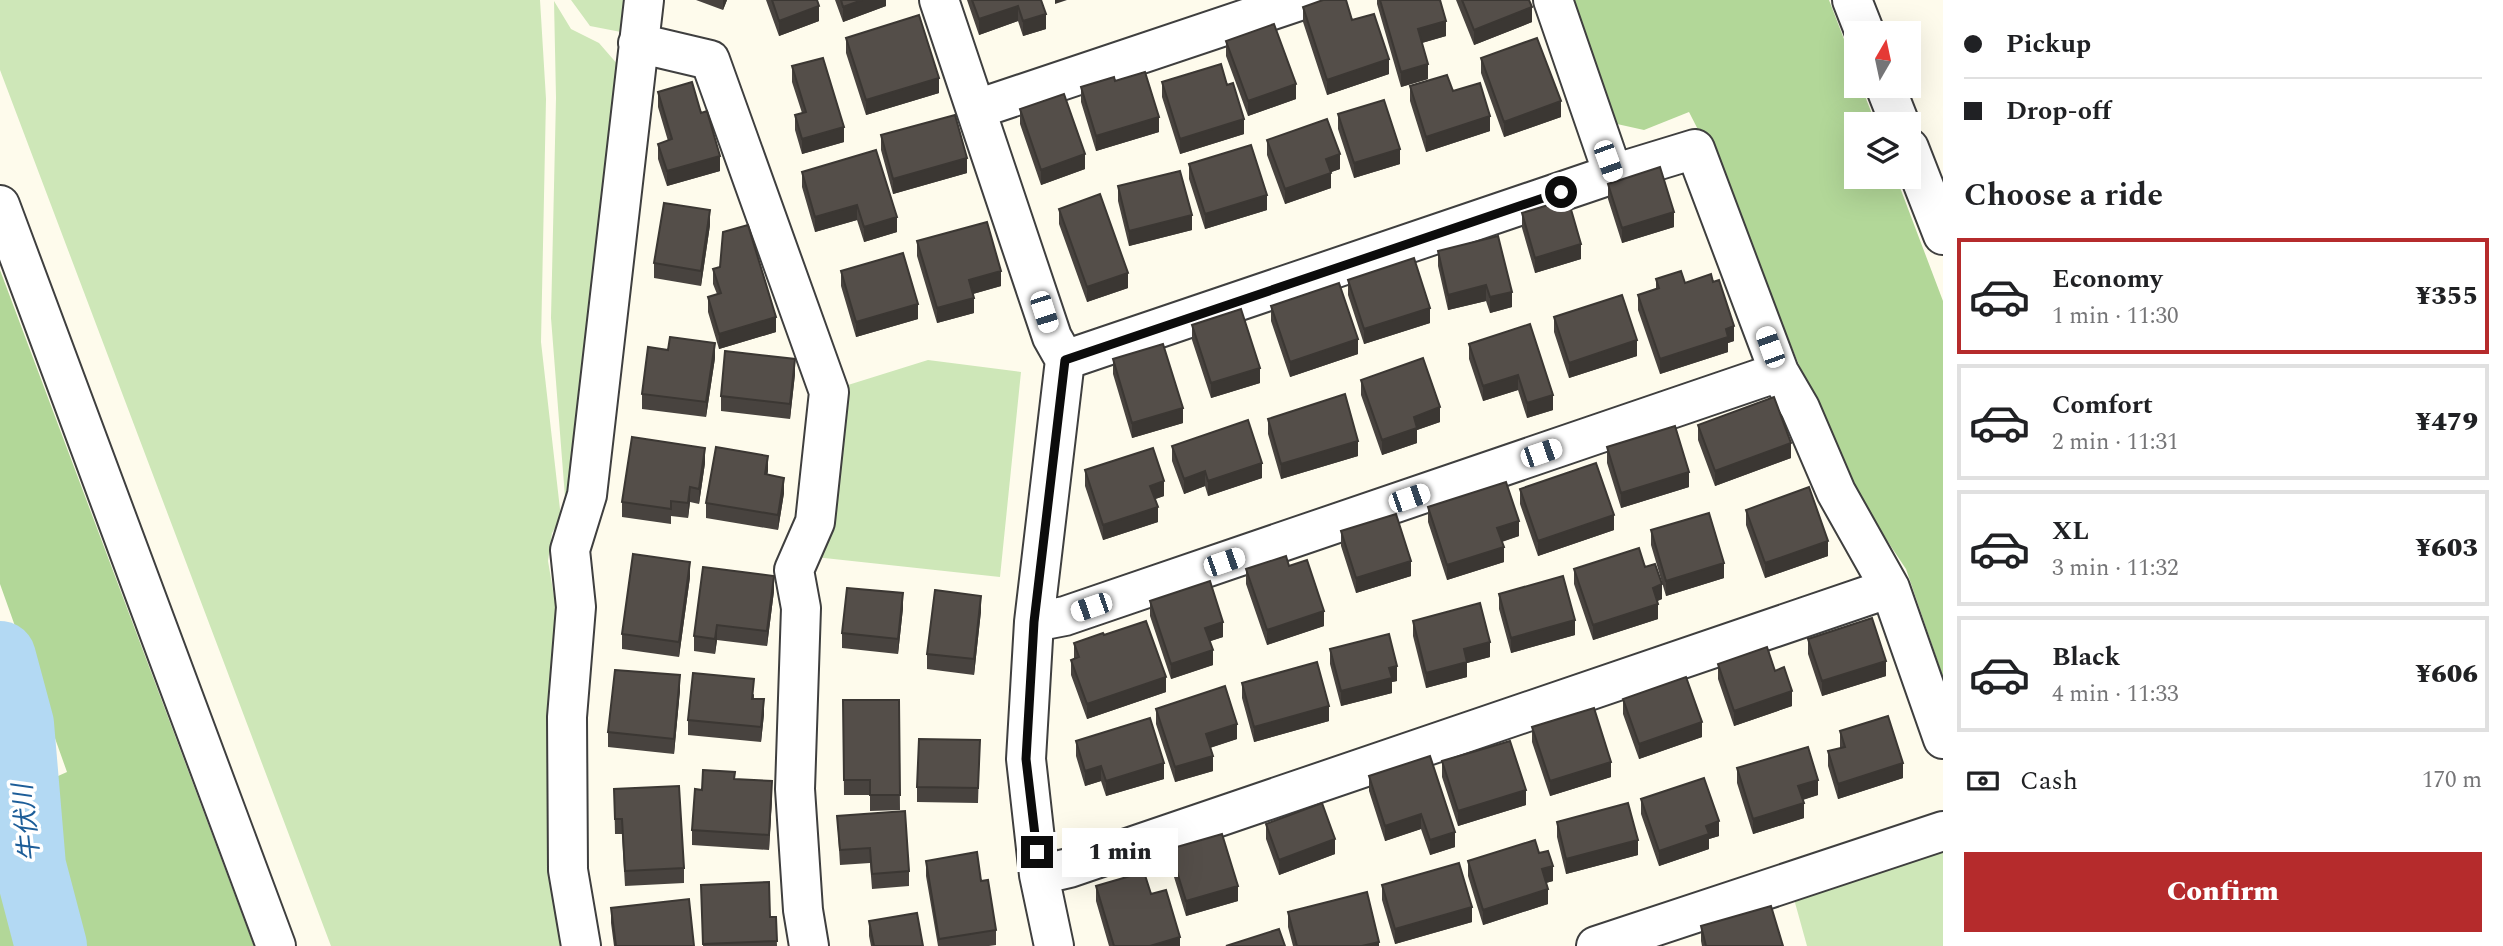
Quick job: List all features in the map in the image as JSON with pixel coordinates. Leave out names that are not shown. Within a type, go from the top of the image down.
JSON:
[{"type":"street","points":[[581,946],[568,870],[567,717],[576,607],[569,550],[587,495],[644,0]]},
{"type":"street","points":[[939,0],[1052,337],[1065,360],[1034,622],[1026,759],[1039,875],[1054,946]]},
{"type":"street","points":[[977,109],[1302,0]]},
{"type":"street","points":[[1553,0],[1613,174]]},
{"type":"street","points":[[1852,0],[1860,21]]},
{"type":"street","points":[[638,43],[710,60],[829,392],[816,522],[794,570],[801,608],[795,789],[803,910],[809,946]]},
{"type":"street","points":[[1065,360],[1613,174],[1695,149],[1779,372],[1800,408],[1836,492],[1890,588],[1943,739]]},
{"type":"street","points":[[1921,179],[1943,235]]},
{"type":"street","points":[[0,205],[276,946]]},
{"type":"street","points":[[1034,622],[1065,616],[1779,372]]},
{"type":"street","points":[[1039,875],[1069,868],[1890,588]]},
{"type":"street","points":[[1596,946],[1943,831]]},
{"type":"green space","points":[[0,0],[540,0],[546,99],[541,342],[561,518],[552,533],[548,561],[556,608],[550,705],[551,889],[561,946],[331,946],[0,70]]},
{"type":"green space","points":[[571,0],[625,0],[621,32],[590,26]]},
{"type":"green space","points":[[1573,0],[1829,0],[1844,39],[1844,98],[1866,98],[1871,112],[1844,112],[1844,189],[1901,189],[1943,301],[1943,677],[1906,569],[1848,482],[1713,159],[1689,112],[1644,130],[1617,124]]},
{"type":"green space","points":[[554,1],[571,29],[599,43],[619,66],[570,504],[565,497],[551,318],[556,98]]},
{"type":"green space","points":[[0,270],[254,946],[0,946],[0,802],[67,772],[0,584]]},
{"type":"green space","points":[[928,360],[1021,372],[1000,577],[815,557],[834,529],[848,385]]},
{"type":"green space","points":[[1943,848],[1943,946],[1807,946],[1794,899]]},
{"type":"building","points":[[772,0],[817,0],[819,6],[779,21]]},
{"type":"building","points":[[841,0],[862,0],[843,7]]},
{"type":"building","points":[[972,0],[1041,0],[1046,14],[1023,21],[1018,6],[979,19]]},
{"type":"building","points":[[1323,0],[1346,0],[1352,20],[1374,14],[1389,59],[1327,80],[1303,7]]},
{"type":"building","points":[[1380,0],[1440,0],[1446,21],[1418,29],[1428,64],[1401,72]]},
{"type":"building","points":[[1462,0],[1529,0],[1532,7],[1474,30]]},
{"type":"building","points":[[919,15],[939,78],[866,100],[846,38]]},
{"type":"building","points":[[1274,24],[1296,84],[1248,101],[1226,41]]},
{"type":"building","points":[[1537,38],[1561,101],[1504,122],[1481,58]]},
{"type":"building","points":[[823,58],[844,127],[802,139],[795,115],[806,112],[792,66]]},
{"type":"building","points":[[1221,64],[1227,85],[1233,83],[1244,119],[1180,139],[1162,82]]},
{"type":"building","points":[[1145,72],[1159,117],[1096,136],[1081,87],[1114,77],[1115,81]]},
{"type":"building","points":[[1447,75],[1453,91],[1480,83],[1490,116],[1426,137],[1410,86]]},
{"type":"building","points":[[692,82],[701,113],[707,111],[720,156],[667,171],[658,144],[672,139],[658,92]]},
{"type":"building","points":[[1064,94],[1085,154],[1041,170],[1020,109]]},
{"type":"building","points":[[1384,100],[1400,149],[1354,163],[1338,114]]},
{"type":"building","points":[[955,115],[967,158],[893,179],[881,135]]},
{"type":"building","points":[[1327,119],[1340,154],[1326,159],[1331,173],[1285,189],[1267,140]]},
{"type":"building","points":[[1251,145],[1267,195],[1205,214],[1189,164]]},
{"type":"building","points":[[876,150],[897,217],[864,227],[857,205],[815,217],[802,172]]},
{"type":"building","points":[[1660,167],[1674,212],[1622,228],[1608,184]]},
{"type":"building","points":[[1180,171],[1192,215],[1129,231],[1118,186]]},
{"type":"building","points":[[1100,194],[1128,273],[1087,287],[1059,209]]},
{"type":"building","points":[[1568,199],[1581,244],[1535,258],[1522,213]]},
{"type":"building","points":[[664,203],[710,210],[701,271],[654,263]]},
{"type":"building","points":[[987,222],[1001,271],[969,280],[974,298],[937,308],[917,241]]},
{"type":"building","points":[[748,225],[776,317],[719,334],[708,297],[721,293],[713,269],[720,267],[723,232]]},
{"type":"building","points":[[1498,236],[1512,292],[1490,297],[1486,285],[1448,295],[1438,251]]},
{"type":"building","points":[[903,253],[918,304],[856,322],[841,271]]},
{"type":"building","points":[[1414,258],[1430,308],[1364,329],[1348,280]]},
{"type":"building","points":[[1681,271],[1685,283],[1711,274],[1713,282],[1719,280],[1734,326],[1726,329],[1728,337],[1660,359],[1638,295],[1659,288],[1656,279]]},
{"type":"building","points":[[1339,283],[1358,339],[1290,362],[1271,306]]},
{"type":"building","points":[[1622,295],[1637,340],[1569,363],[1554,317]]},
{"type":"building","points":[[1241,309],[1260,368],[1211,383],[1192,325]]},
{"type":"building","points":[[1530,324],[1553,395],[1527,403],[1518,375],[1483,386],[1469,344]]},
{"type":"building","points":[[670,337],[715,343],[706,402],[642,394],[648,347],[668,350]]},
{"type":"building","points":[[1163,344],[1183,408],[1132,423],[1113,359]]},
{"type":"building","points":[[725,351],[795,359],[790,404],[721,396]]},
{"type":"building","points":[[1423,358],[1440,407],[1414,417],[1417,428],[1382,440],[1361,380]]},
{"type":"building","points":[[1345,394],[1358,441],[1281,464],[1268,419]]},
{"type":"building","points":[[1774,397],[1791,443],[1715,471],[1698,425]]},
{"type":"building","points":[[1248,420],[1262,463],[1208,481],[1205,471],[1184,479],[1172,446]]},
{"type":"building","points":[[1675,426],[1689,472],[1621,493],[1607,447]]},
{"type":"building","points":[[632,437],[705,448],[699,489],[690,487],[688,503],[671,501],[671,509],[622,502]]},
{"type":"building","points":[[716,447],[768,456],[765,474],[784,478],[778,515],[706,503]]},
{"type":"building","points":[[1153,448],[1164,481],[1150,486],[1158,507],[1103,525],[1085,470]]},
{"type":"building","points":[[1596,463],[1614,515],[1538,541],[1520,489]]},
{"type":"building","points":[[1506,482],[1519,521],[1497,528],[1504,547],[1447,565],[1428,507]]},
{"type":"building","points":[[1809,487],[1828,541],[1765,563],[1746,510]]},
{"type":"building","points":[[1709,513],[1724,563],[1666,581],[1651,530]]},
{"type":"building","points":[[1396,514],[1411,561],[1356,578],[1341,531]]},
{"type":"building","points":[[1639,548],[1645,567],[1655,564],[1662,584],[1653,588],[1658,604],[1593,625],[1574,569]]},
{"type":"building","points":[[633,554],[690,562],[679,642],[622,634]]},
{"type":"building","points":[[1286,556],[1289,566],[1307,560],[1324,611],[1267,630],[1246,569]]},
{"type":"building","points":[[703,567],[774,576],[767,631],[717,625],[715,639],[694,636]]},
{"type":"building","points":[[1563,576],[1575,620],[1511,638],[1499,594]]},
{"type":"building","points":[[1210,581],[1223,622],[1205,628],[1213,650],[1171,664],[1150,601]]},
{"type":"building","points":[[847,588],[903,593],[898,639],[842,633]]},
{"type":"building","points":[[935,590],[981,596],[974,659],[927,654]]},
{"type":"building","points":[[1480,603],[1490,642],[1464,649],[1467,662],[1426,673],[1413,621]]},
{"type":"building","points":[[1872,618],[1886,661],[1822,681],[1808,639]]},
{"type":"building","points":[[1146,621],[1166,677],[1087,704],[1071,660],[1079,657],[1074,643]]},
{"type":"building","points":[[1389,634],[1397,666],[1389,668],[1392,678],[1341,691],[1330,649]]},
{"type":"building","points":[[1767,647],[1775,671],[1784,667],[1792,691],[1734,711],[1718,664]]},
{"type":"building","points":[[1317,662],[1329,706],[1254,727],[1242,683]]},
{"type":"building","points":[[615,670],[680,675],[674,739],[608,732]]},
{"type":"building","points":[[693,673],[754,679],[752,699],[764,699],[761,727],[688,720]]},
{"type":"building","points":[[1686,677],[1702,722],[1639,744],[1623,699]]},
{"type":"building","points":[[1225,686],[1237,724],[1206,734],[1213,756],[1175,767],[1156,709]]},
{"type":"building","points":[[843,700],[899,700],[900,795],[870,795],[870,780],[844,780]]},
{"type":"building","points":[[1594,708],[1611,762],[1550,781],[1532,727]]},
{"type":"building","points":[[1888,716],[1903,763],[1838,784],[1828,751],[1845,747],[1840,731]]},
{"type":"building","points":[[1150,718],[1164,763],[1106,781],[1101,766],[1085,771],[1076,741]]},
{"type":"building","points":[[919,739],[980,740],[978,788],[917,787]]},
{"type":"building","points":[[1510,741],[1526,790],[1458,811],[1442,761]]},
{"type":"building","points":[[1808,747],[1818,780],[1798,786],[1804,803],[1753,819],[1737,768]]},
{"type":"building","points":[[1430,756],[1455,832],[1430,840],[1421,814],[1385,826],[1369,776]]},
{"type":"building","points":[[703,770],[735,772],[734,779],[772,781],[769,835],[692,830],[695,789],[702,790]]},
{"type":"building","points":[[1704,778],[1719,821],[1706,826],[1709,834],[1659,851],[1641,799]]},
{"type":"building","points":[[679,786],[684,868],[625,871],[622,819],[615,819],[614,789]]},
{"type":"building","points":[[1322,803],[1335,839],[1279,860],[1266,824]]},
{"type":"building","points":[[1628,803],[1638,840],[1566,859],[1557,822]]},
{"type":"building","points":[[905,811],[909,871],[872,874],[870,848],[840,850],[837,816]]},
{"type":"building","points":[[1222,834],[1238,886],[1186,901],[1170,849]]},
{"type":"building","points":[[1535,840],[1539,853],[1548,851],[1553,866],[1542,869],[1548,889],[1483,910],[1468,861]]},
{"type":"building","points":[[977,852],[981,881],[988,880],[996,930],[939,939],[926,861]]},
{"type":"building","points":[[1459,863],[1472,907],[1395,929],[1382,885]]},
{"type":"building","points":[[1144,872],[1151,894],[1166,890],[1180,937],[1150,946],[1114,946],[1096,886]]},
{"type":"building","points":[[769,882],[770,917],[776,917],[777,941],[703,944],[701,885]]},
{"type":"building","points":[[1367,892],[1379,942],[1362,946],[1297,946],[1288,912]]},
{"type":"building","points":[[689,899],[694,946],[616,946],[611,908]]},
{"type":"building","points":[[1771,906],[1783,946],[1706,946],[1701,926]]},
{"type":"building","points":[[917,913],[923,946],[874,946],[869,921]]},
{"type":"building","points":[[1279,929],[1285,946],[1226,946]]},
{"type":"waterway","name":"牛伏川","points":[[0,657],[18,724],[30,866],[51,946]]},
{"type":"route","points":[[1037,852],[1026,759],[1034,622],[1065,360],[1561,192]]}]
